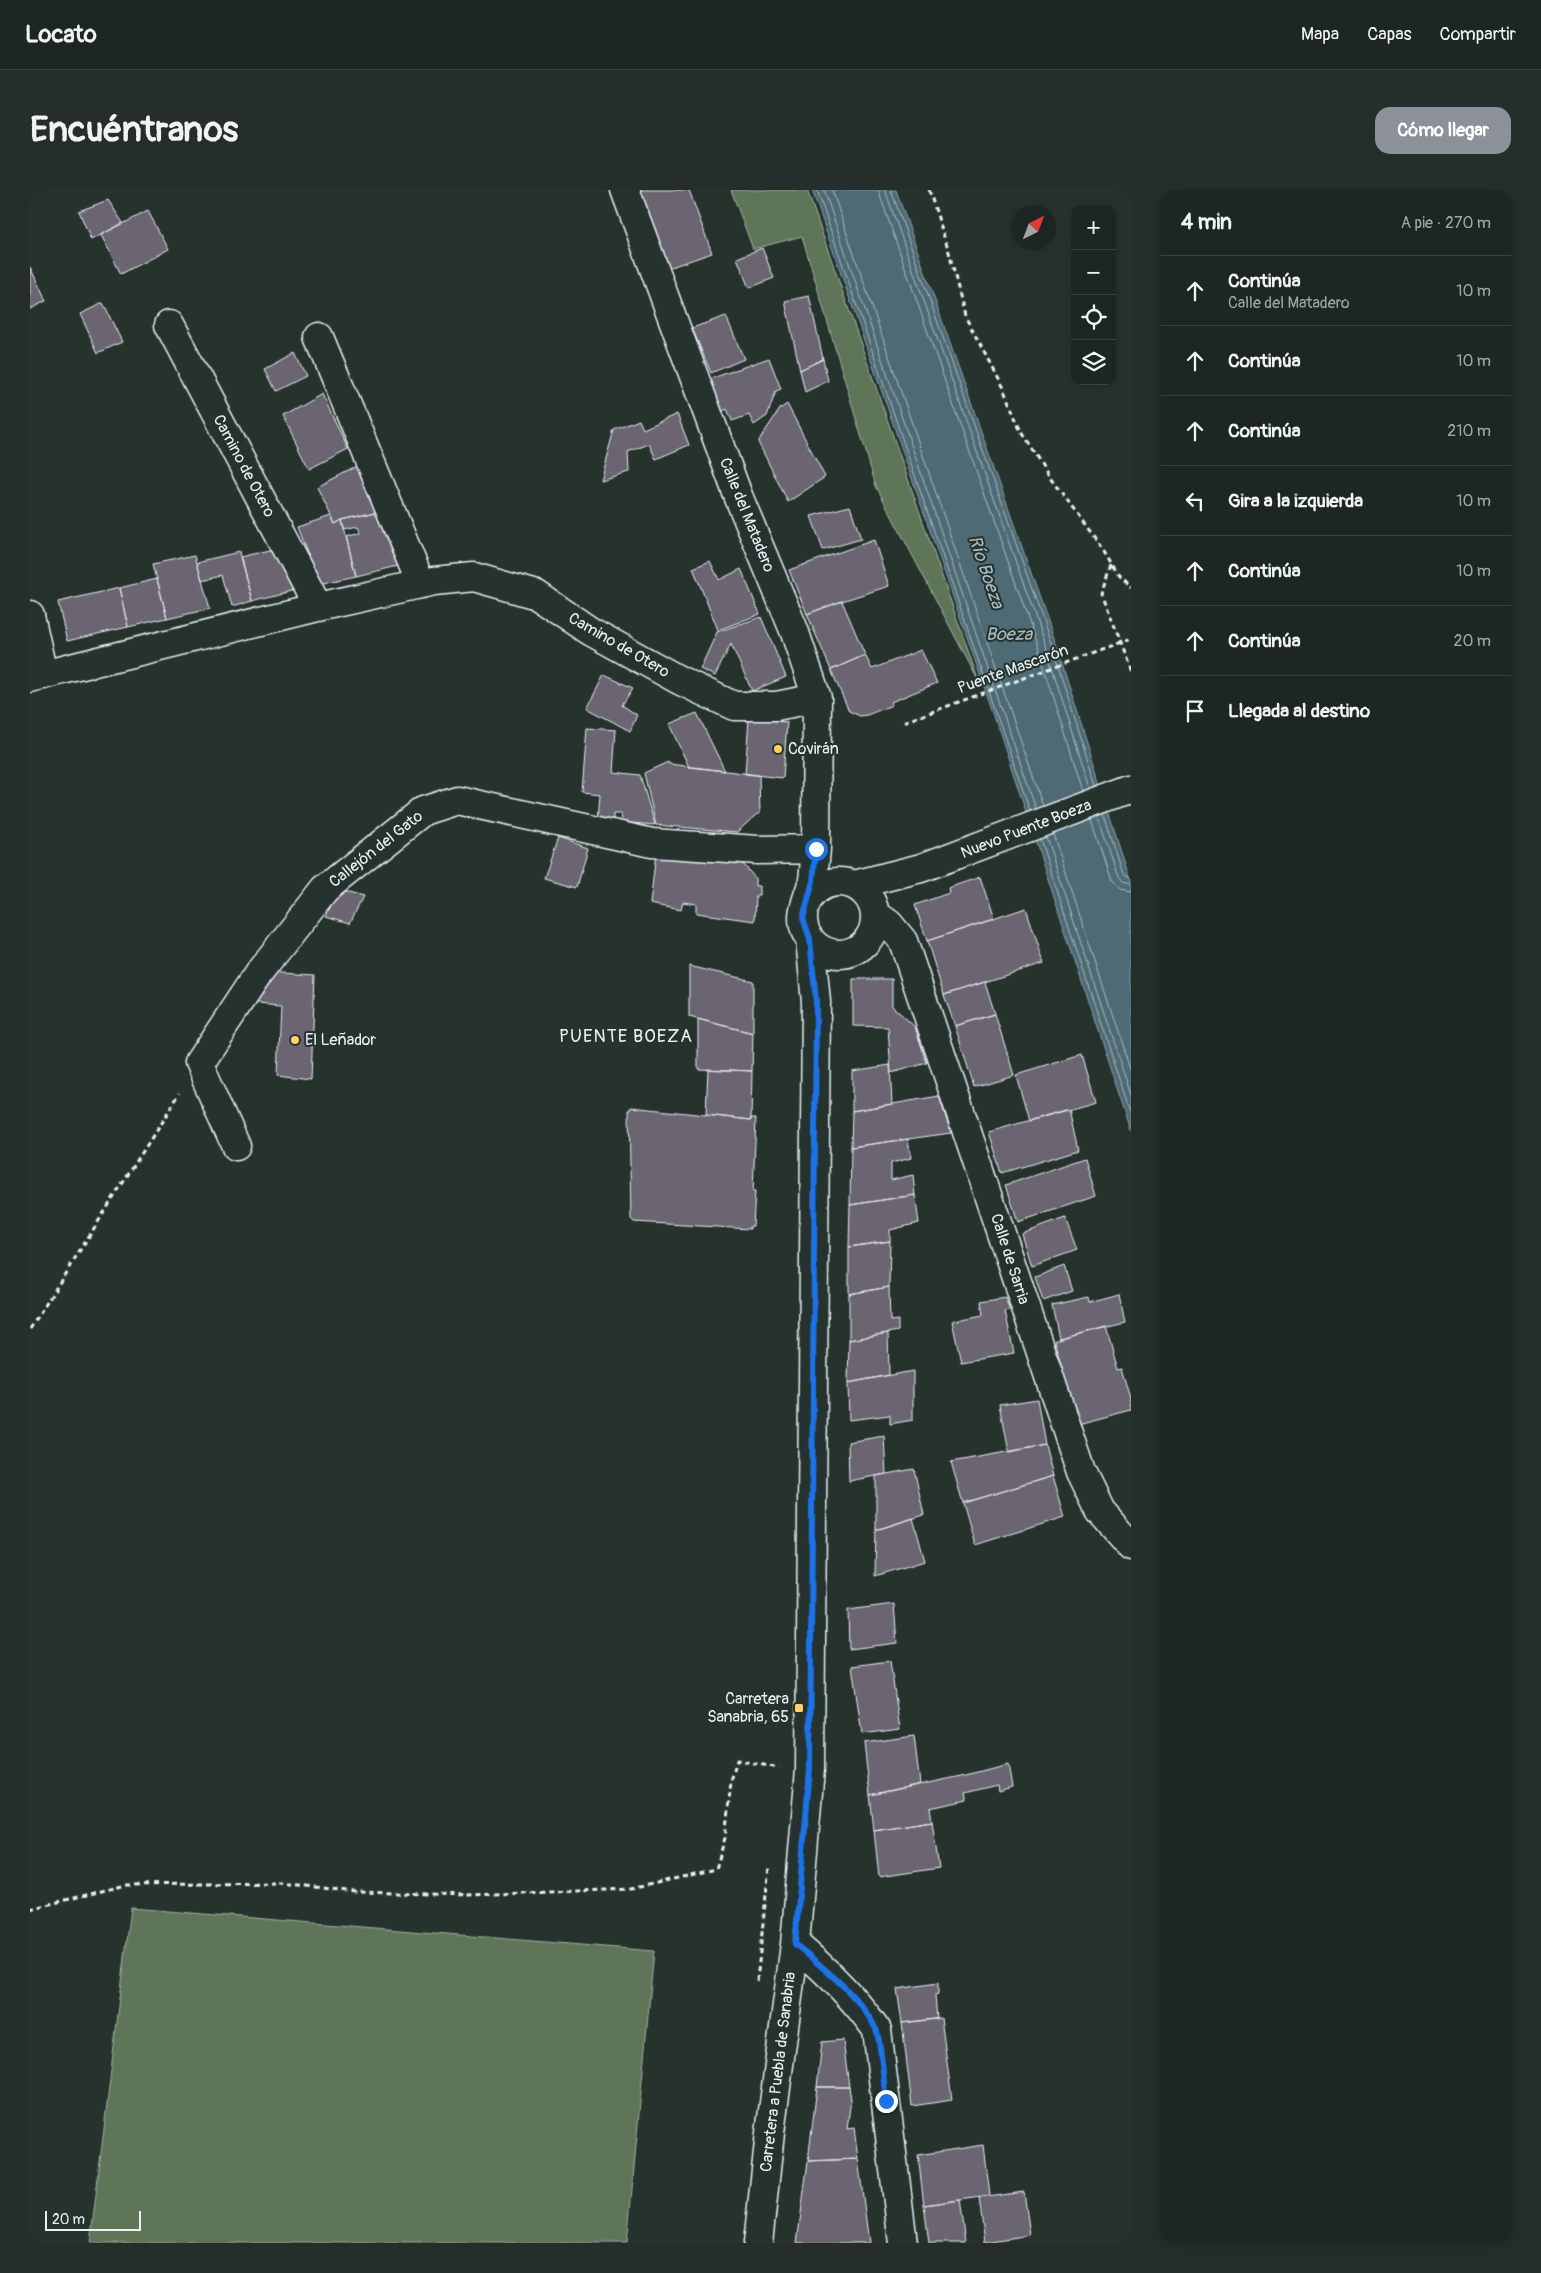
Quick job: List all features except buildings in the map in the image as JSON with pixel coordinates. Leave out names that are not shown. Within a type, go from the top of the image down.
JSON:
[{"type":"street","name":"Calle del Matadero","points":[[625,190],[739,498],[794,630],[817,698],[816,849],[813,881],[806,902]]},
{"type":"street","name":"Camino de Otero","points":[[169,325],[318,607]]},
{"type":"street","points":[[318,337],[422,584]]},
{"type":"street","name":"Camino de Otero","points":[[37,677],[318,607],[422,584],[474,576],[537,595],[590,631],[679,680],[734,706],[776,706],[817,698]]},
{"type":"street","points":[[30,615],[37,677]]},
{"type":"street","name":"Nuevo Puente Boeza","points":[[913,871],[1131,788]]},
{"type":"street","name":"Callejón del Gato","points":[[199,1063],[258,974],[325,889],[423,811],[457,800],[652,844],[758,850],[816,849]]},
{"type":"street","points":[[816,849],[847,883],[867,895],[875,912],[872,934],[857,947],[816,1002]]},
{"type":"street","points":[[910,960],[888,947],[857,947],[827,952],[810,939],[803,918],[806,902],[820,887],[913,871]]},
{"type":"street","points":[[875,912],[913,871]]},
{"type":"street","name":"Calle de Sarria","points":[[875,912],[889,924],[903,941],[910,960],[1081,1472],[1100,1511],[1131,1546]]},
{"type":"street","name":"Carretera a Puebla de Sanabria","points":[[758,2243],[770,2133],[795,1944],[810,1769],[816,1002],[810,939]]},
{"type":"street","points":[[199,1063],[236,1146]]},
{"type":"street","points":[[795,1944],[830,1973],[860,2006],[876,2030],[903,2243]]},
{"type":"path","points":[[930,190],[949,252],[965,316],[1003,388],[1021,432],[1048,475],[1103,550],[1119,578],[1131,588]]},
{"type":"path","points":[[1112,565],[1100,593],[1131,672]]},
{"type":"path","name":"Puente Mascarón","points":[[904,722],[1131,640]]},
{"type":"path","points":[[30,1329],[199,1063]]},
{"type":"path","points":[[30,1909],[126,1885],[283,1883],[355,1892],[469,1895],[631,1889],[716,1870],[725,1838],[730,1781],[737,1760],[779,1767],[778,1777]]},
{"type":"path","points":[[757,1983],[769,1865]]},
{"type":"green space","points":[[731,190],[807,190],[979,682],[876,486],[802,236],[753,249]]},
{"type":"green space","points":[[131,1908],[654,1951],[627,2243],[90,2243]]},
{"type":"water","name":"Boeza","points":[[812,190],[896,190],[1055,641],[1131,881],[1131,1131],[994,715]]},
{"type":"place","name":"Covirán","points":[[778,749]]},
{"type":"place","name":"El Leñador","points":[[295,1040]]},
{"type":"place","name":"Carretera Sanabria, 65","points":[[799,1708]]},
{"type":"district","name":"PUENTE BOEZA","points":[[626,1036]]},
{"type":"route","points":[[816,849],[813,881],[803,918],[806,932],[810,939],[816,1002],[810,1769],[795,1944],[830,1973],[860,2006],[876,2030],[886,2101]]},
{"type":"water label","name":"Río Boeza","points":[[986,572]]}]
